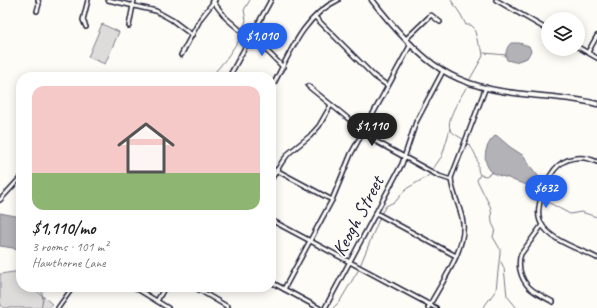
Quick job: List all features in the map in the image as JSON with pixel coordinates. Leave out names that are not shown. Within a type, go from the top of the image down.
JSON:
[{"type":"street","points":[[37,11],[39,4],[38,0]]},
{"type":"street","points":[[86,27],[83,20],[88,0]]},
{"type":"street","points":[[108,0],[160,12],[192,35]]},
{"type":"street","points":[[129,26],[134,0]]},
{"type":"street","points":[[232,72],[271,0]]},
{"type":"street","points":[[276,80],[303,30],[324,8],[338,0]]},
{"type":"street","points":[[372,0],[406,40],[427,60],[443,71],[461,79],[510,93],[574,99],[597,104]]},
{"type":"street","points":[[496,0],[541,26]]},
{"type":"street","points":[[181,55],[205,12],[213,1],[226,18],[241,31]]},
{"type":"street","points":[[406,40],[431,15],[440,22]]},
{"type":"street","points":[[315,17],[374,76],[388,86]]},
{"type":"street","points":[[588,52],[597,36]]},
{"type":"street","points":[[250,39],[268,52],[283,67]]},
{"type":"street","points":[[284,289],[332,200],[347,163],[363,132],[411,44]]},
{"type":"street","points":[[585,50],[597,58]]},
{"type":"street","name":"Keogh Street","points":[[325,308],[404,157],[416,122],[443,71]]},
{"type":"street","points":[[308,86],[377,142],[439,176],[451,180]]},
{"type":"street","points":[[429,306],[456,256],[463,238],[462,217],[451,186],[452,172],[486,87]]},
{"type":"street","points":[[331,105],[320,126],[289,153],[276,170],[332,200]]},
{"type":"street","points":[[597,162],[588,159],[575,158],[567,160],[556,168],[541,197],[539,217],[542,225],[554,236],[597,258]]},
{"type":"street","points":[[0,200],[16,182]]},
{"type":"street","points":[[376,213],[456,256]]},
{"type":"street","points":[[276,223],[429,306],[436,308]]},
{"type":"street","points":[[542,225],[521,254],[519,258],[520,268],[522,277],[527,286],[553,302]]},
{"type":"street","points":[[276,285],[319,308]]},
{"type":"street","points":[[58,308],[69,292]]},
{"type":"street","points":[[142,292],[168,308]]},
{"type":"street","points":[[156,301],[162,292]]},
{"type":"street","points":[[202,292],[227,307]]},
{"type":"shaded area","points":[[102,24],[119,32],[105,64],[88,57]]},
{"type":"shaded area","points":[[511,43],[519,43],[529,46],[531,51],[527,58],[515,62],[507,60],[506,51]]},
{"type":"shaded area","points":[[496,135],[524,156],[539,177],[536,185],[525,184],[497,175],[489,169],[485,159],[487,148],[489,143]]},
{"type":"shaded area","points":[[0,213],[16,216],[16,250],[0,246]]},
{"type":"shaded area","points":[[16,272],[16,292],[38,292],[52,304],[49,308],[3,308],[0,303],[0,274]]},
{"type":"waterway","points":[[215,72],[241,37],[246,20],[244,10],[250,0]]},
{"type":"waterway","points":[[451,0],[466,25],[471,25],[474,28],[478,43],[482,49],[483,56],[470,79]]},
{"type":"waterway","points":[[484,53],[506,55]]},
{"type":"waterway","points":[[464,140],[451,131],[449,127],[451,115],[466,88]]},
{"type":"waterway","points":[[381,214],[386,206],[396,201],[406,189],[428,176],[442,156],[450,129]]},
{"type":"waterway","points":[[466,142],[476,155],[480,175]]},
{"type":"waterway","points":[[481,175],[486,176],[493,172]]},
{"type":"waterway","points":[[480,175],[477,180],[491,208],[492,223],[495,229],[493,237],[500,249],[496,290],[483,308]]},
{"type":"waterway","points":[[533,185],[538,195]]},
{"type":"waterway","points":[[544,200],[570,214],[581,212],[597,217]]},
{"type":"waterway","points":[[360,266],[380,217]]},
{"type":"waterway","points":[[501,262],[504,268],[507,296],[517,308]]},
{"type":"waterway","points":[[333,308],[340,301],[359,269]]},
{"type":"waterway","points":[[41,308],[43,299],[42,292]]}]
